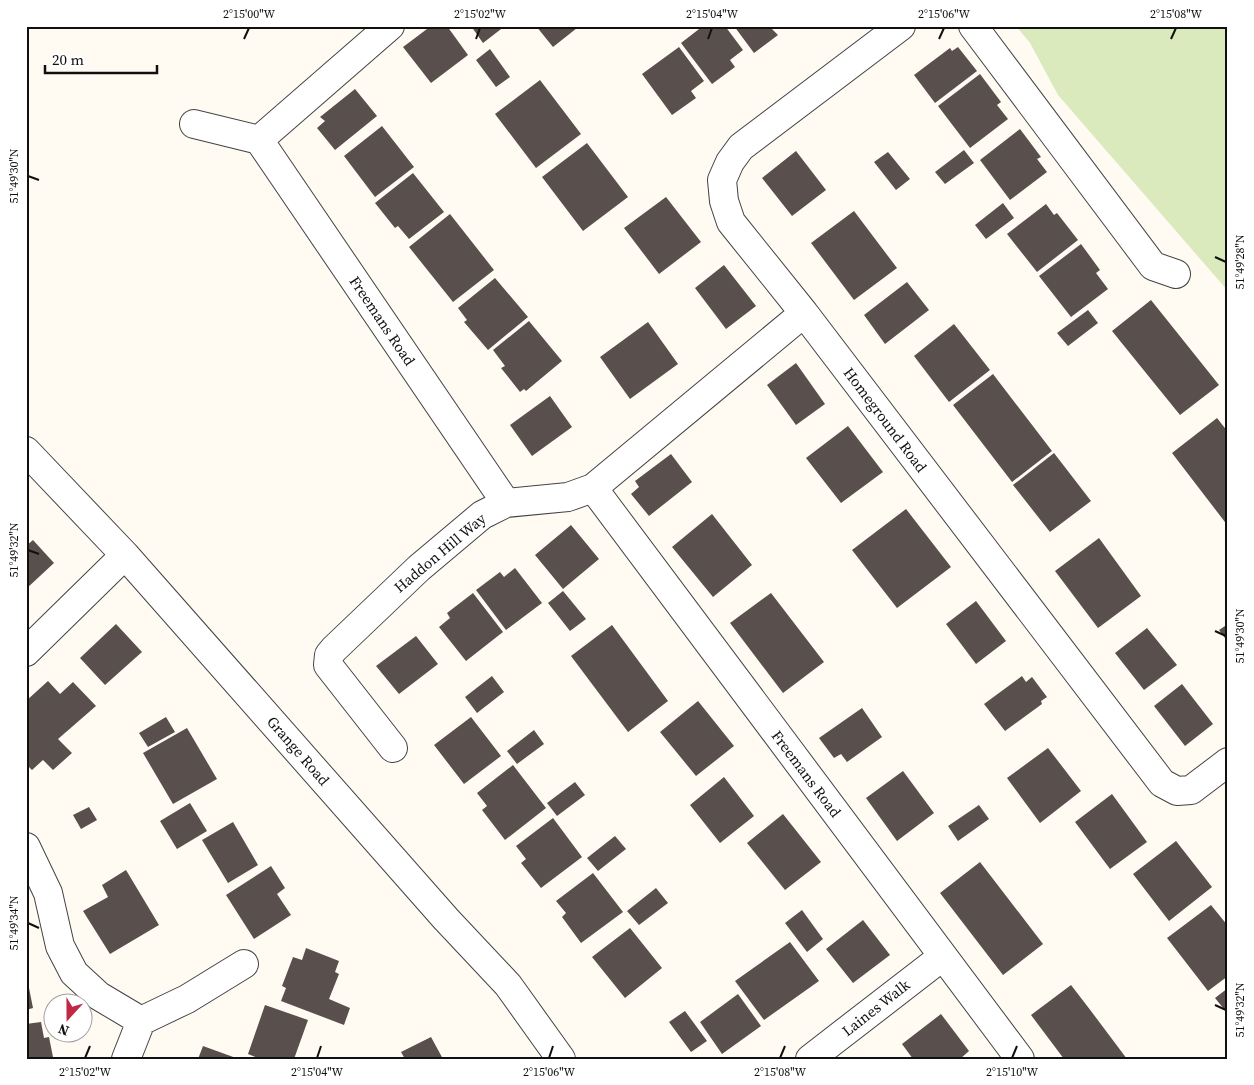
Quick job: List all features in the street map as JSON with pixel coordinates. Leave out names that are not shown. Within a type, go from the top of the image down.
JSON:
[{"type":"street","points":[[194,124],[259,140],[390,26]]},
{"type":"street","name":"Homeground Road","points":[[901,26],[742,147],[730,162],[722,180],[724,200],[730,222],[804,313],[1162,783],[1177,791],[1191,790],[1228,762]]},
{"type":"street","points":[[973,26],[1153,266],[1176,274]]},
{"type":"street","name":"Freemans Road","points":[[259,140],[506,503]]},
{"type":"street","name":"Haddon Hill Way","points":[[393,748],[328,665],[329,655],[419,568],[482,515],[506,503],[568,498],[593,488],[804,313]]},
{"type":"street","name":"Grange Road","points":[[26,451],[125,555],[446,919],[508,985],[560,1059]]},
{"type":"street","name":"Freemans Road","points":[[593,488],[1020,1059]]},
{"type":"street","points":[[26,652],[125,555]]},
{"type":"street","points":[[26,847],[48,893],[60,946],[74,973],[98,996],[141,1022]]},
{"type":"street","name":"Laines Walk","points":[[810,1059],[942,957]]},
{"type":"street","points":[[126,1059],[141,1022],[187,999],[244,964]]},
{"type":"green space","points":[[1016,26],[1228,26],[1228,291],[1058,95],[1030,43]]},
{"type":"building","points":[[431,26],[447,26],[468,55],[431,83],[403,47]]},
{"type":"building","points":[[471,26],[505,26],[483,43]]},
{"type":"building","points":[[536,26],[576,26],[577,28],[553,47]]},
{"type":"building","points":[[703,26],[725,26],[743,50],[730,60],[735,67],[712,84],[681,43]]},
{"type":"building","points":[[734,26],[775,26],[772,29],[778,35],[754,53]]},
{"type":"building","points":[[679,47],[704,81],[691,91],[696,98],[672,115],[642,74]]},
{"type":"building","points":[[958,47],[977,71],[935,103],[914,75],[950,48],[952,51]]},
{"type":"building","points":[[490,49],[510,77],[496,87],[476,60]]},
{"type":"building","points":[[980,74],[1001,102],[997,105],[1008,119],[970,148],[938,106]]},
{"type":"building","points":[[540,80],[581,134],[536,168],[495,114]]},
{"type":"building","points":[[355,89],[377,116],[335,150],[317,128],[325,121],[320,117]]},
{"type":"building","points":[[382,126],[414,167],[375,197],[344,156]]},
{"type":"building","points":[[1020,129],[1041,157],[1037,159],[1047,172],[1010,200],[980,160]]},
{"type":"building","points":[[587,143],[628,197],[583,231],[542,177]]},
{"type":"building","points":[[964,150],[974,163],[945,184],[935,172]]},
{"type":"building","points":[[796,151],[826,190],[792,216],[762,178]]},
{"type":"building","points":[[888,152],[910,179],[896,190],[874,162]]},
{"type":"building","points":[[413,173],[444,212],[409,239],[398,226],[395,228],[375,203]]},
{"type":"building","points":[[666,197],[701,242],[659,274],[624,228]]},
{"type":"building","points":[[1003,203],[1014,218],[986,239],[975,225]]},
{"type":"building","points":[[1046,204],[1054,215],[1057,213],[1078,240],[1037,272],[1007,234]]},
{"type":"building","points":[[854,211],[897,268],[854,300],[811,243]]},
{"type":"building","points":[[450,214],[494,270],[453,302],[409,247]]},
{"type":"building","points":[[1081,244],[1100,270],[1096,273],[1108,289],[1071,317],[1039,276]]},
{"type":"building","points":[[724,265],[756,306],[726,329],[695,288]]},
{"type":"building","points":[[495,278],[528,317],[488,350],[464,322],[467,320],[458,308]]},
{"type":"building","points":[[907,282],[929,310],[885,344],[864,315]]},
{"type":"building","points":[[1151,300],[1219,385],[1180,415],[1112,331]]},
{"type":"building","points":[[1088,310],[1098,323],[1068,346],[1057,333]]},
{"type":"building","points":[[529,321],[562,361],[526,391],[524,389],[520,392],[501,368],[505,366],[493,350]]},
{"type":"building","points":[[648,322],[678,364],[630,399],[600,357]]},
{"type":"building","points":[[954,324],[990,370],[949,402],[914,356]]},
{"type":"building","points":[[796,363],[825,404],[796,425],[767,385]]},
{"type":"building","points":[[993,374],[1052,451],[1012,482],[953,405]]},
{"type":"building","points":[[550,396],[572,427],[532,456],[510,425]]},
{"type":"building","points":[[1217,418],[1228,432],[1228,526],[1172,453]]},
{"type":"building","points":[[848,426],[883,472],[841,503],[806,458]]},
{"type":"building","points":[[1054,453],[1091,501],[1050,532],[1013,485]]},
{"type":"building","points":[[671,454],[692,482],[649,516],[631,494],[639,487],[635,481]]},
{"type":"building","points":[[906,509],[951,567],[897,608],[852,550]]},
{"type":"building","points":[[712,514],[752,565],[713,597],[672,547]]},
{"type":"building","points":[[571,525],[599,559],[563,589],[535,555]]},
{"type":"building","points":[[1099,538],[1141,596],[1098,628],[1055,571]]},
{"type":"building","points":[[33,540],[54,563],[26,589],[26,546]]},
{"type":"building","points":[[515,568],[542,603],[506,630],[476,590],[500,572],[504,577]]},
{"type":"building","points":[[563,591],[586,619],[570,631],[548,603]]},
{"type":"building","points":[[473,593],[503,632],[466,661],[439,627],[450,618],[447,613]]},
{"type":"building","points":[[771,593],[824,662],[783,693],[730,623]]},
{"type":"building","points":[[976,601],[1006,641],[976,664],[946,624]]},
{"type":"building","points":[[116,624],[142,652],[105,685],[80,658]]},
{"type":"building","points":[[1228,624],[1228,642],[1219,630]]},
{"type":"building","points":[[612,625],[668,701],[628,732],[571,656]]},
{"type":"building","points":[[1147,628],[1177,665],[1144,690],[1115,653]]},
{"type":"building","points":[[416,636],[438,664],[399,694],[376,666]]},
{"type":"building","points":[[492,676],[504,692],[477,713],[465,697]]},
{"type":"building","points":[[1022,676],[1026,682],[1032,677],[1047,697],[1041,701],[1042,704],[1005,731],[984,704]]},
{"type":"building","points":[[48,681],[60,694],[73,682],[96,706],[58,739],[72,753],[53,770],[43,760],[32,770],[26,764],[26,701]]},
{"type":"building","points":[[1182,684],[1213,724],[1185,746],[1154,706]]},
{"type":"building","points":[[698,701],[734,746],[696,776],[660,732]]},
{"type":"building","points":[[862,708],[882,737],[847,762],[841,754],[834,758],[819,738]]},
{"type":"building","points":[[166,717],[175,732],[148,747],[139,733]]},
{"type":"building","points":[[471,717],[501,756],[464,784],[434,745]]},
{"type":"building","points":[[187,728],[217,779],[173,804],[143,753]]},
{"type":"building","points":[[534,730],[544,744],[517,764],[507,751]]},
{"type":"building","points":[[1048,748],[1081,791],[1040,823],[1007,778]]},
{"type":"building","points":[[513,765],[546,808],[505,840],[482,810],[487,806],[477,793]]},
{"type":"building","points":[[903,771],[934,813],[897,841],[866,798]]},
{"type":"building","points":[[724,777],[754,816],[720,843],[690,805]]},
{"type":"building","points":[[575,782],[585,795],[557,816],[547,803]]},
{"type":"building","points":[[1112,794],[1147,842],[1110,869],[1075,822]]},
{"type":"building","points":[[190,803],[207,831],[177,849],[160,821]]},
{"type":"building","points":[[979,805],[989,819],[958,841],[948,826]]},
{"type":"building","points":[[89,807],[97,820],[81,829],[73,815]]},
{"type":"building","points":[[783,814],[821,862],[785,890],[747,843]]},
{"type":"building","points":[[553,818],[582,857],[541,888],[521,863],[526,859],[516,846]]},
{"type":"building","points":[[233,822],[258,865],[228,883],[202,840]]},
{"type":"building","points":[[615,836],[626,849],[598,871],[587,858]]},
{"type":"building","points":[[1176,841],[1212,887],[1169,921],[1133,874]]},
{"type":"building","points":[[980,862],[1043,944],[1003,975],[940,893]]},
{"type":"building","points":[[271,866],[285,888],[277,894],[291,915],[254,939],[226,895]]},
{"type":"building","points":[[126,870],[159,925],[110,954],[83,911],[108,897],[102,885]]},
{"type":"building","points":[[593,873],[623,912],[581,943],[562,917],[566,913],[556,901]]},
{"type":"building","points":[[656,888],[668,903],[639,925],[627,911]]},
{"type":"building","points":[[1211,905],[1228,926],[1228,976],[1208,991],[1167,938]]},
{"type":"building","points":[[802,910],[823,939],[807,952],[785,923]]},
{"type":"building","points":[[863,920],[890,955],[853,983],[826,949]]},
{"type":"building","points":[[630,928],[662,968],[625,998],[592,957]]},
{"type":"building","points":[[790,942],[819,981],[764,1020],[735,981]]},
{"type":"building","points":[[306,948],[339,961],[335,972],[339,974],[329,999],[350,1008],[344,1025],[281,1001],[286,988],[282,986],[293,957],[302,960]]},
{"type":"building","points":[[26,979],[33,1008],[26,1010]]},
{"type":"building","points":[[1071,985],[1127,1059],[1064,1059],[1031,1015]]},
{"type":"building","points":[[1228,988],[1228,1014],[1215,998]]},
{"type":"building","points":[[738,994],[761,1026],[722,1054],[700,1022]]},
{"type":"building","points":[[265,1005],[308,1020],[294,1059],[260,1059],[248,1054]]},
{"type":"building","points":[[685,1011],[707,1041],[691,1052],[669,1022]]},
{"type":"building","points":[[941,1014],[969,1051],[960,1059],[913,1059],[902,1044]]},
{"type":"building","points":[[41,1022],[42,1042],[50,1042],[53,1057],[26,1059],[26,1024]]},
{"type":"building","points":[[431,1037],[443,1059],[405,1059],[401,1052]]},
{"type":"building","points":[[203,1046],[236,1058],[236,1059],[198,1059]]}]
